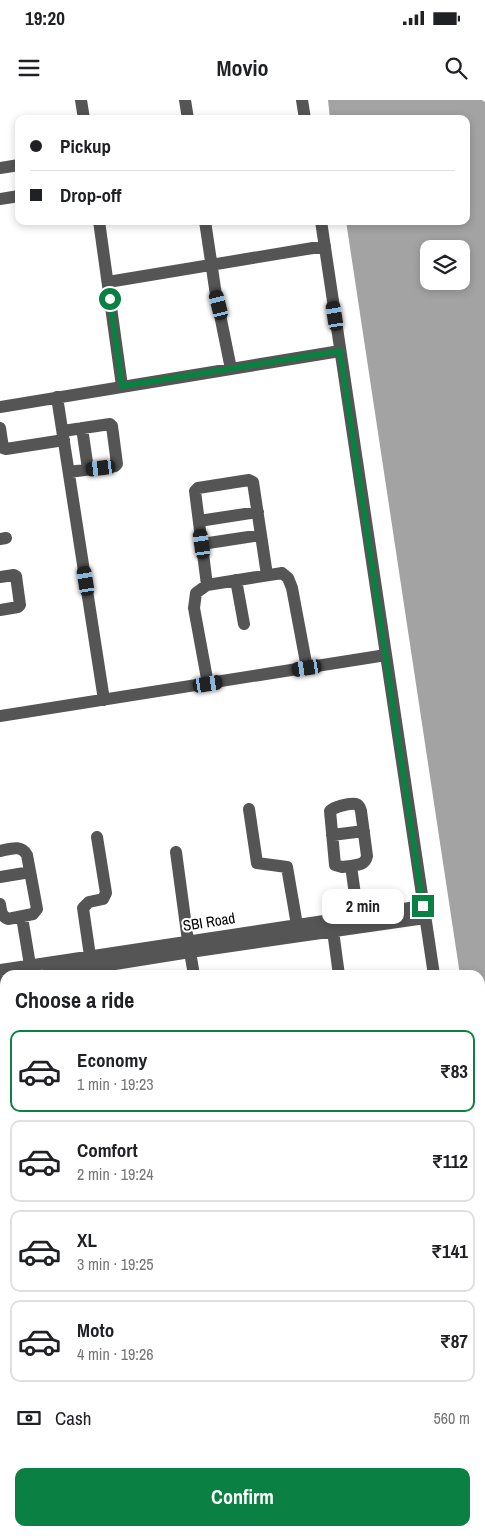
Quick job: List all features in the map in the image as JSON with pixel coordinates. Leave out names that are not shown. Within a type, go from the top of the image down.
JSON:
[{"type":"street","points":[[81,100],[83,115]]},
{"type":"street","points":[[185,100],[187,115]]},
{"type":"street","points":[[302,100],[304,115]]},
{"type":"street","points":[[0,168],[15,166]]},
{"type":"street","points":[[0,199],[15,197]]},
{"type":"street","points":[[100,225],[122,386]]},
{"type":"street","points":[[206,225],[231,369]]},
{"type":"street","points":[[322,225],[433,970]]},
{"type":"street","points":[[108,282],[325,246]]},
{"type":"street","points":[[0,406],[340,351]]},
{"type":"street","points":[[57,397],[104,700]]},
{"type":"street","points":[[0,428],[4,448],[6,449],[63,435],[82,428],[110,424],[112,426],[117,464],[115,466],[69,472]]},
{"type":"street","points":[[82,428],[88,469]]},
{"type":"street","points":[[207,585],[195,491],[198,488],[249,480],[253,482],[267,576]]},
{"type":"street","points":[[199,521],[258,512]]},
{"type":"street","points":[[202,544],[261,535]]},
{"type":"street","points":[[208,684],[194,608],[196,593],[207,585],[236,580],[282,573],[288,578],[292,588],[307,668]]},
{"type":"street","points":[[0,577],[14,574],[16,576],[20,605],[0,610]]},
{"type":"street","points":[[236,580],[244,624]]},
{"type":"street","points":[[0,716],[386,656]]},
{"type":"street","points":[[356,804],[359,806],[364,830],[366,860],[363,864],[342,867],[335,865],[332,835],[331,809],[356,804]]},
{"type":"street","points":[[249,809],[258,863],[288,867],[297,925]]},
{"type":"street","points":[[332,835],[364,830]]},
{"type":"street","points":[[90,956],[83,908],[89,902],[102,899],[106,893],[97,836]]},
{"type":"street","points":[[0,851],[20,848],[24,850],[37,909],[33,914],[8,919],[4,917],[0,904]]},
{"type":"street","points":[[176,852],[193,970]]},
{"type":"street","points":[[351,866],[358,916]]},
{"type":"street","points":[[0,877],[30,872]]},
{"type":"street","name":"SBI Road","points":[[71,970],[297,925],[358,916],[424,912]]},
{"type":"street","name":"SBI Road","points":[[0,970],[90,956],[333,932],[424,912]]},
{"type":"street","points":[[22,917],[30,965]]},
{"type":"street","points":[[333,932],[338,970]]},
{"type":"shaded area","points":[[328,100],[482,100],[485,102],[485,970],[459,970],[347,225],[470,225],[470,115],[330,115]]},
{"type":"route","points":[[110,299],[122,386],[340,351],[423,906]]}]
